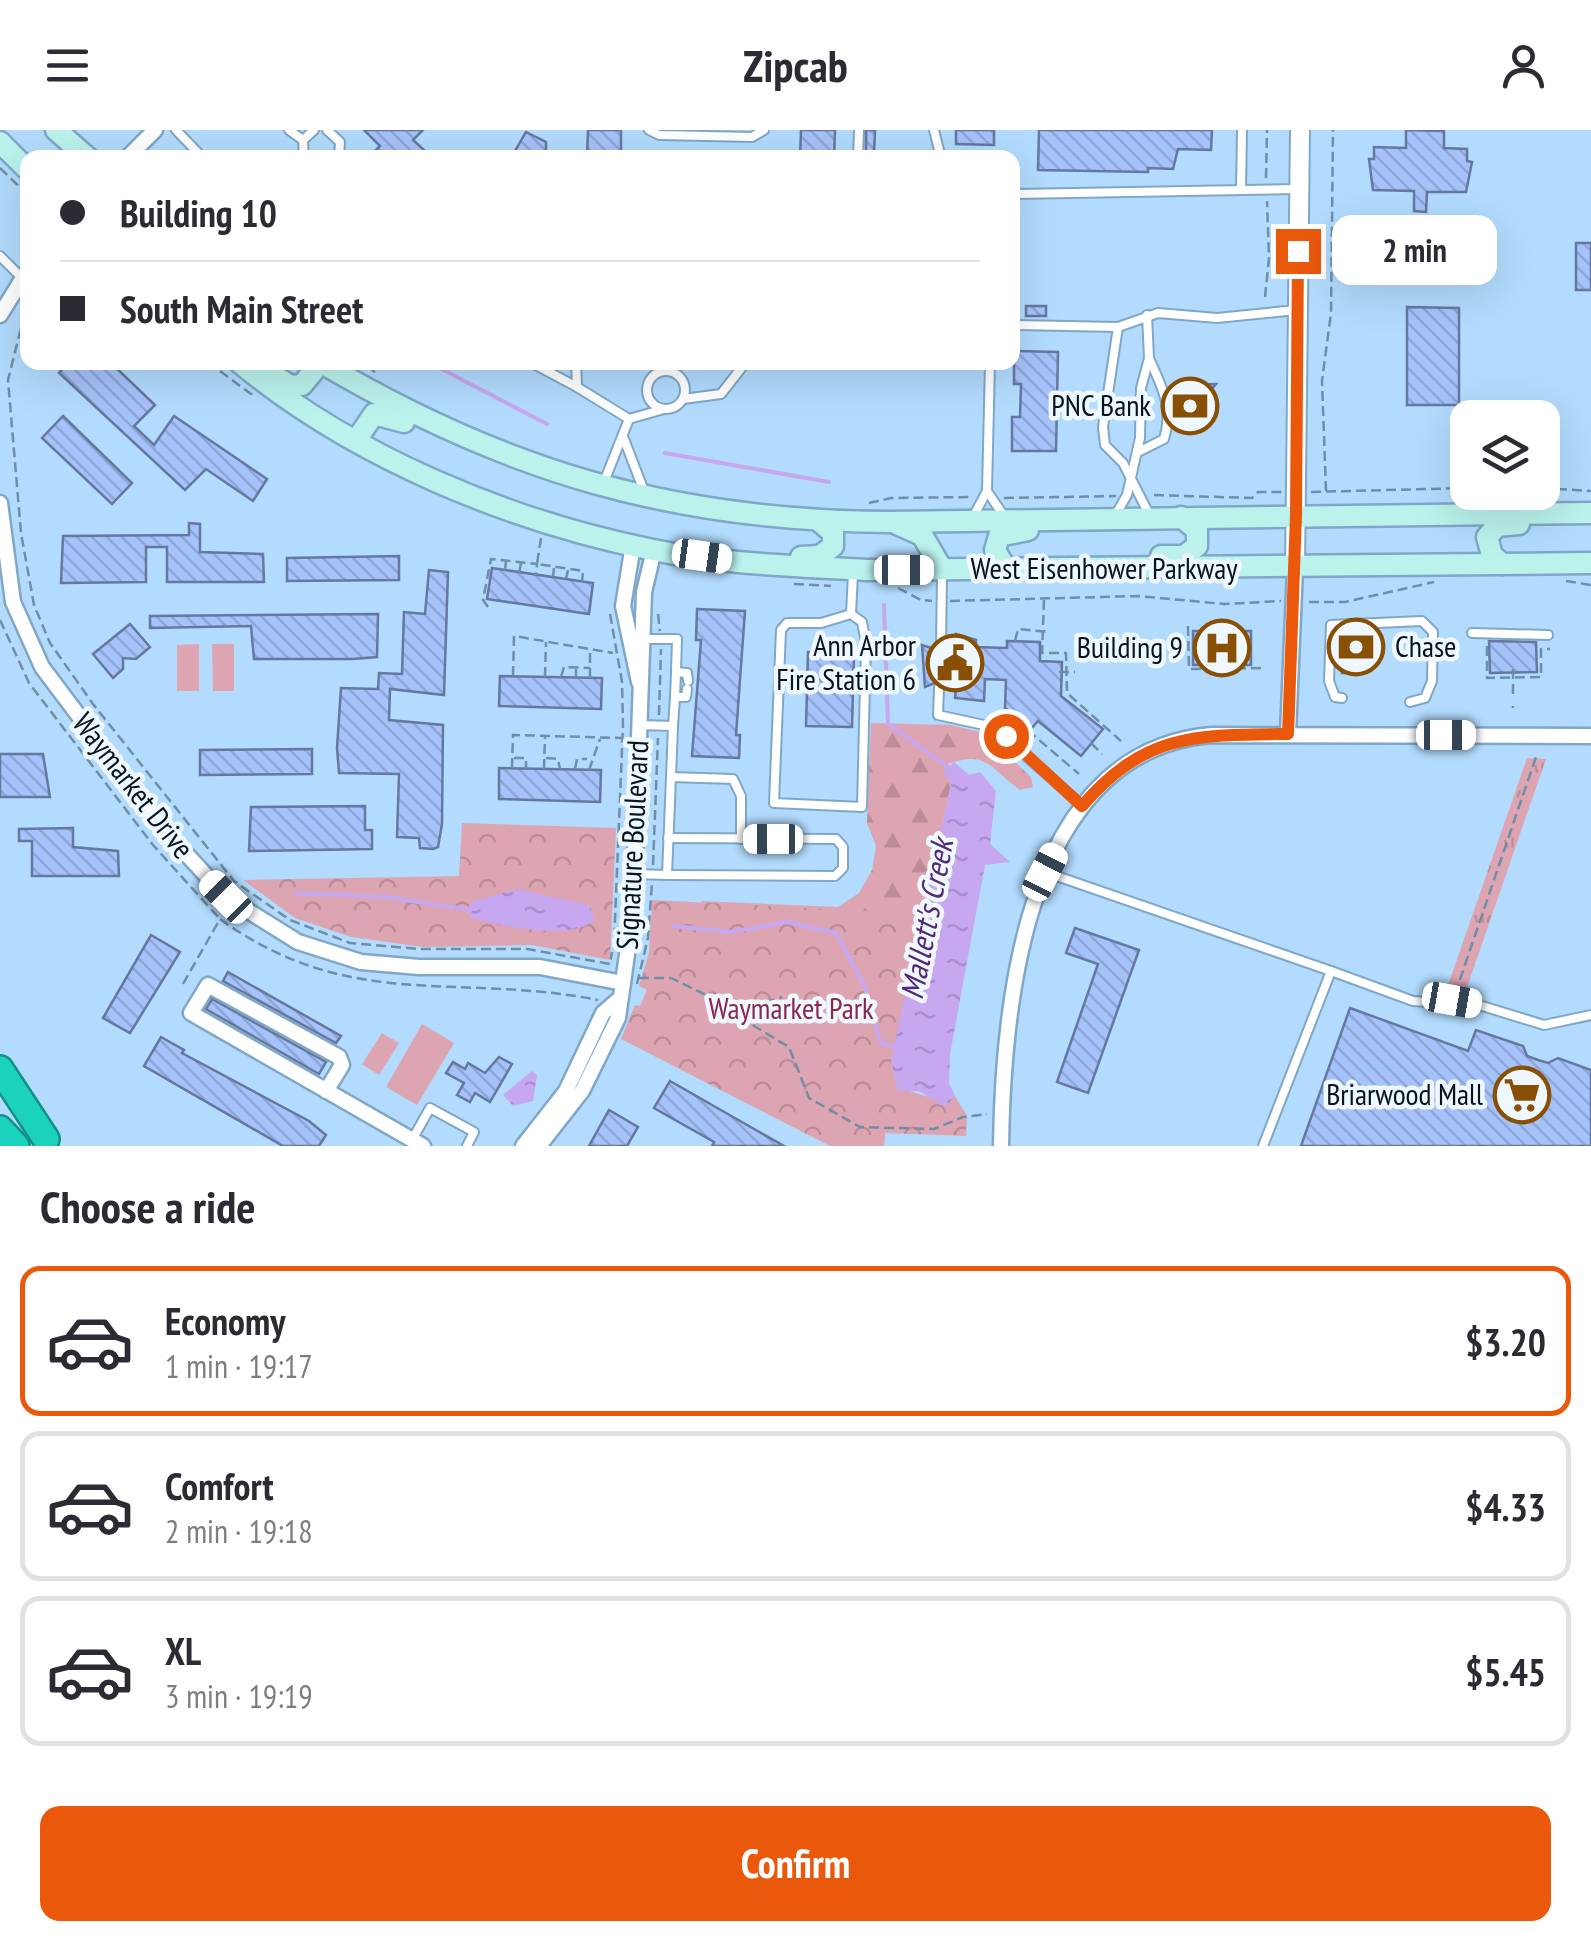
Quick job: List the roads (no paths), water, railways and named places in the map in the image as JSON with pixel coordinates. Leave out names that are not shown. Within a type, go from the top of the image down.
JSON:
[{"type":"highway","points":[[0,1070],[50,1142]]},
{"type":"highway","points":[[0,1088],[50,1142]]},
{"type":"highway","points":[[0,1129],[16,1146]]},
{"type":"main road","points":[[56,130],[79,150]]},
{"type":"main road","points":[[0,142],[20,162]]},
{"type":"main road","name":"West Eisenhower Parkway","points":[[248,370],[264,384],[357,439],[501,506],[652,549],[853,578],[942,569],[1502,564],[1564,571],[1591,563]]},
{"type":"main road","points":[[268,370],[291,386],[302,385],[314,370]]},
{"type":"main road","name":"West Eisenhower Parkway","points":[[334,370],[394,405],[525,464],[602,487],[716,511],[818,521],[890,522],[1591,513]]},
{"type":"main road","points":[[357,439],[372,415],[382,413],[486,459],[525,464]]},
{"type":"main road","points":[[1152,517],[1127,529],[1006,532],[995,543],[996,556],[1016,569],[1064,557],[1184,556],[1197,546],[1199,538],[1181,517]]},
{"type":"main road","points":[[652,549],[697,545],[820,556],[834,539],[830,528],[818,521]]},
{"type":"main road","points":[[890,522],[922,535],[942,569]]},
{"type":"main road","points":[[1502,564],[1488,546],[1487,537],[1497,526],[1591,522]]},
{"type":"main road","points":[[1564,571],[1591,552]]},
{"type":"street","points":[[135,150],[154,130]]},
{"type":"street","points":[[1288,734],[1295,568],[1300,130]]},
{"type":"street","points":[[0,315],[20,282]]},
{"type":"street","name":"Waymarket Drive","points":[[0,503],[13,602],[42,667],[166,832],[226,897],[298,942],[360,962],[419,967],[540,966],[629,987]]},
{"type":"street","name":"Signature Boulevard","points":[[522,1146],[566,1091],[603,1013],[629,987],[640,688],[652,638],[644,592],[652,549]]},
{"type":"street","name":"Signature Boulevard","points":[[640,688],[628,646],[623,606],[652,549]]},
{"type":"street","points":[[1003,1145],[1001,1114],[1016,970],[1045,872],[1082,806],[1124,765],[1174,739],[1288,734],[1591,736]]},
{"type":"street","points":[[326,1091],[342,1065],[339,1057],[208,984],[191,1014],[326,1091],[418,1143]]},
{"type":"street","name":"Signature Boulevard","points":[[539,1146],[582,1091],[606,1048],[618,1018],[618,1000]]},
{"type":"lane","points":[[176,130],[195,150]]},
{"type":"lane","points":[[289,130],[304,140]]},
{"type":"lane","points":[[304,150],[304,140],[314,130]]},
{"type":"lane","points":[[649,130],[660,136],[752,137],[764,130]]},
{"type":"lane","points":[[1241,190],[1242,130]]},
{"type":"lane","points":[[1020,194],[1298,190]]},
{"type":"lane","points":[[0,256],[4,268]]},
{"type":"lane","points":[[1020,325],[1118,326],[1147,315],[1217,318],[1296,310]]},
{"type":"lane","points":[[1114,518],[1127,496],[1136,454],[1140,388],[1150,358],[1147,315]]},
{"type":"lane","points":[[1118,326],[1103,427],[1105,445],[1152,517]]},
{"type":"lane","points":[[1136,454],[1164,439],[1167,429],[1166,387],[1150,358]]},
{"type":"lane","points":[[545,370],[629,419],[682,399],[720,394],[740,370]]},
{"type":"lane","points":[[577,370],[578,387]]},
{"type":"lane","points":[[971,521],[987,491],[990,370]]},
{"type":"lane","points":[[664,408],[648,395],[654,375],[668,371],[681,378],[682,399]]},
{"type":"lane","points":[[602,487],[629,419]]},
{"type":"lane","points":[[624,439],[645,497]]},
{"type":"lane","points":[[987,491],[1006,520]]},
{"type":"lane","points":[[941,645],[942,569]]},
{"type":"lane","points":[[852,614],[853,578]]},
{"type":"lane","points":[[852,614],[862,622],[866,643],[862,807],[774,803],[781,630],[787,623],[821,623],[852,614]]},
{"type":"lane","points":[[1342,698],[1332,692],[1328,681],[1331,626],[1422,621],[1433,632],[1432,682],[1425,698],[1410,702]]},
{"type":"lane","points":[[1472,633],[1548,635]]},
{"type":"lane","points":[[652,638],[677,638],[667,875]]},
{"type":"lane","points":[[675,697],[686,698],[688,685],[688,673],[676,672]]},
{"type":"lane","points":[[939,688],[938,715],[994,727],[1082,806]]},
{"type":"lane","points":[[640,725],[673,726]]},
{"type":"lane","points":[[670,778],[732,779],[741,796],[741,839]]},
{"type":"lane","points":[[634,874],[835,876],[843,868],[844,847],[836,840],[668,838]]},
{"type":"lane","points":[[1045,872],[1413,1001],[1452,1000],[1544,1025],[1591,1015]]},
{"type":"lane","points":[[1263,1146],[1331,971]]},
{"type":"lane","points":[[418,1143],[430,1108],[474,1132],[467,1146]]},
{"type":"water","points":[[954,762],[969,775],[980,772],[996,791],[990,844],[1010,862],[985,865],[950,1054],[949,1083],[955,1096],[945,1107],[919,1091],[898,1091],[891,1060],[951,784],[943,771]]},
{"type":"water","points":[[517,889],[589,905],[595,919],[571,930],[536,930],[472,918],[467,910],[471,902]]},
{"type":"water","points":[[532,1071],[537,1075],[533,1101],[513,1106],[503,1095]]},
{"type":"waterway","name":"Mallett's Creek","points":[[443,370],[547,424]]},
{"type":"waterway","name":"Mallett's Creek","points":[[665,453],[829,482]]},
{"type":"waterway","name":"Mallett's Creek","points":[[884,605],[888,724],[950,768]]},
{"type":"waterway","points":[[296,893],[385,897],[471,910]]},
{"type":"waterway","points":[[673,926],[731,932],[787,922],[836,933],[865,987],[881,1043],[896,1047]]},
{"type":"place","name":"PNC Bank","points":[[1190,406]]},
{"type":"place","name":"Chase","points":[[1356,647]]},
{"type":"place","name":"Building 9","points":[[1222,648]]},
{"type":"place","name":"Ann Arbor Fire Station 6","points":[[955,663]]},
{"type":"place","name":"Briarwood Mall","points":[[1522,1095]]},
{"type":"park label","name":"Waymarket Park","points":[[791,1009]]}]
